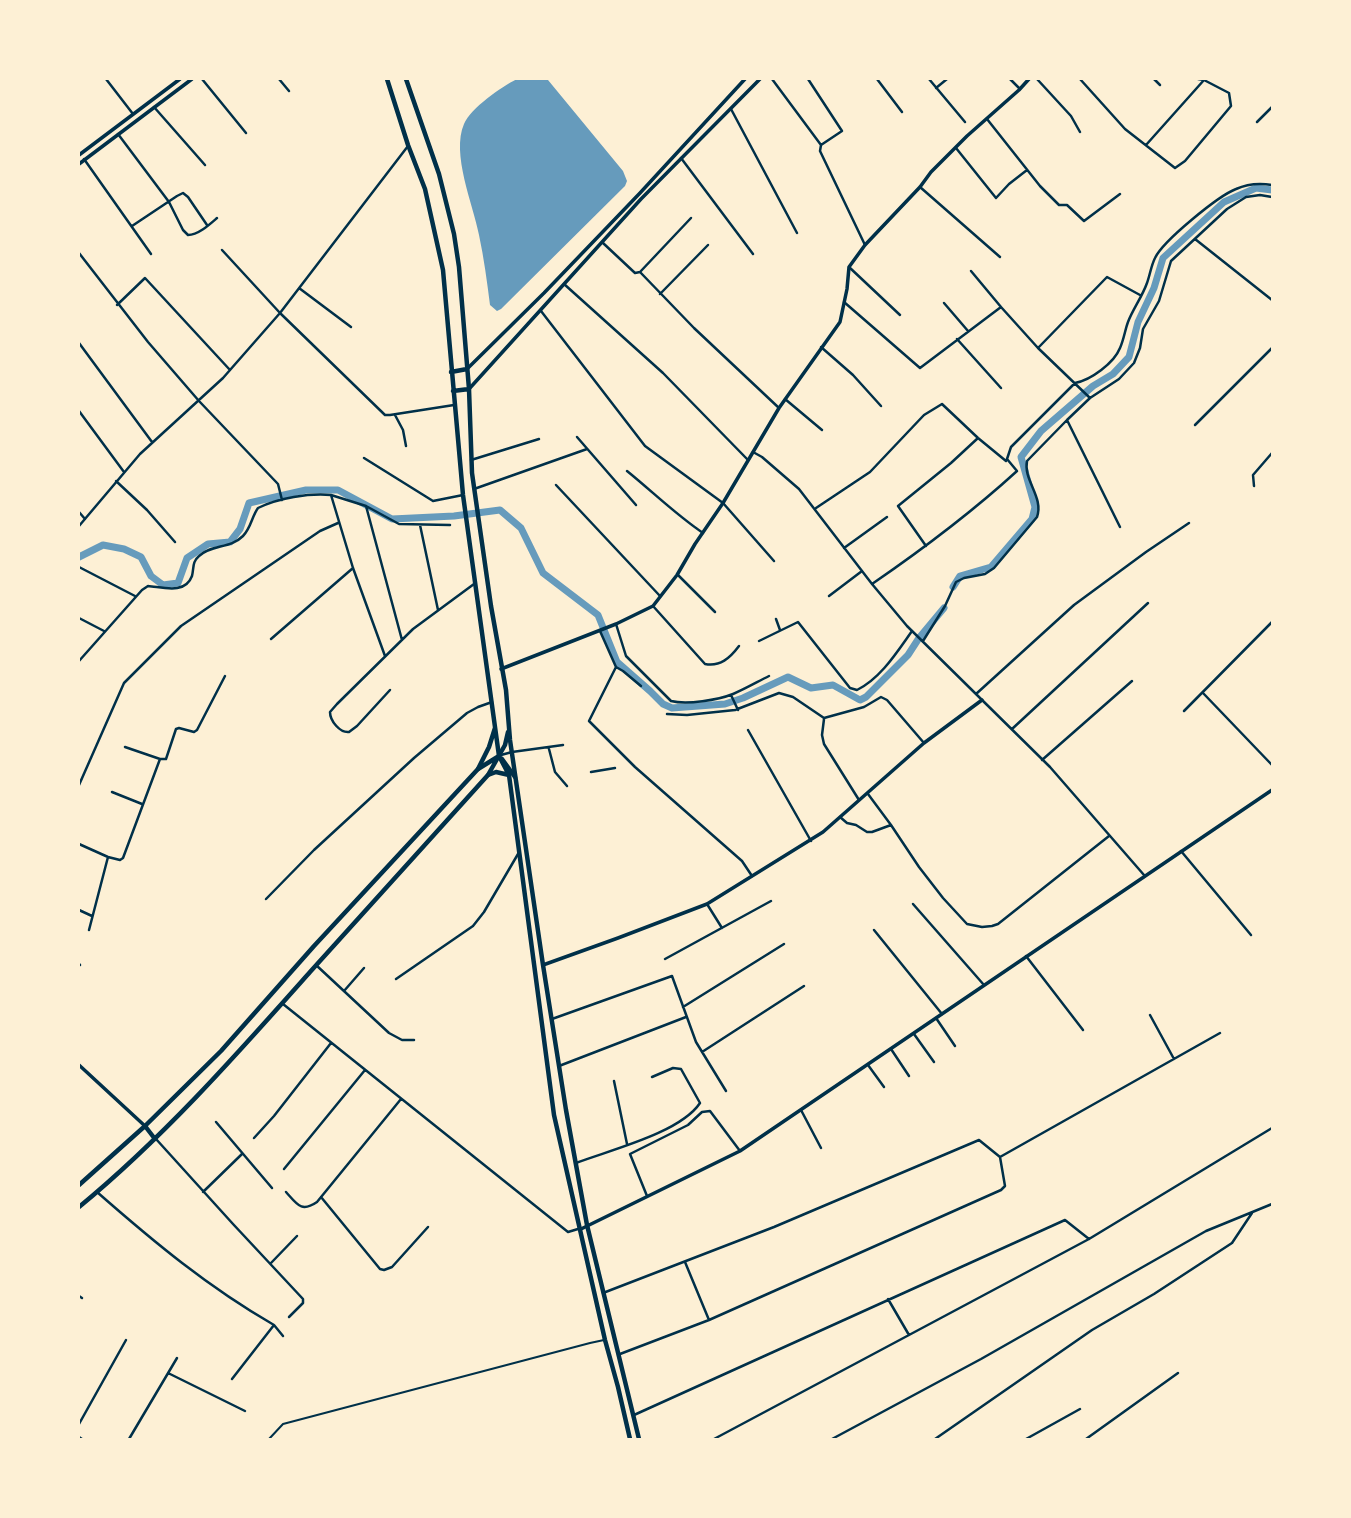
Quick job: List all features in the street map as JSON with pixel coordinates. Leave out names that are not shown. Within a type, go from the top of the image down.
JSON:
[{"type":"main road","points":[[387,79],[425,189],[443,270],[464,498],[499,756],[512,776],[587,1225],[639,1439]]},
{"type":"main road","points":[[406,79],[439,174],[459,267],[474,489],[506,690],[519,852],[554,1115],[629,1439]]},
{"type":"main road","points":[[452,372],[467,369]]},
{"type":"main road","points":[[453,391],[469,389]]},
{"type":"main road","points":[[478,769],[496,726]]},
{"type":"main road","points":[[79,1207],[197,1097],[488,775],[505,746],[509,727]]},
{"type":"main road","points":[[79,1185],[145,1126],[221,1051],[478,769],[499,756]]},
{"type":"main road","points":[[488,775],[496,772],[512,776]]},
{"type":"main road","points":[[327,934],[337,943]]},
{"type":"main road","points":[[145,1126],[155,1139]]},
{"type":"street","points":[[106,79],[132,114]]},
{"type":"street","points":[[79,155],[172,81],[180,79]]},
{"type":"street","points":[[79,164],[192,79]]},
{"type":"street","points":[[202,79],[246,133]]},
{"type":"street","points":[[279,79],[289,91]]},
{"type":"street","points":[[467,369],[558,278],[745,79]]},
{"type":"street","points":[[469,389],[641,199],[760,79]]},
{"type":"street","points":[[772,79],[821,145],[820,151],[865,245]]},
{"type":"street","points":[[808,79],[842,131],[821,145]]},
{"type":"street","points":[[877,79],[902,112]]},
{"type":"street","points":[[929,79],[965,121]]},
{"type":"street","points":[[936,88],[947,79]]},
{"type":"street","points":[[1010,79],[1020,89]]},
{"type":"street","points":[[501,669],[609,627],[653,606],[677,575],[723,503],[779,408],[840,322],[849,267],[865,245],[931,172],[1029,79]]},
{"type":"street","points":[[1037,79],[1071,116],[1080,132]]},
{"type":"street","points":[[1080,79],[1125,129],[1175,168],[1185,161],[1231,106],[1229,93],[1198,79]]},
{"type":"street","points":[[1154,79],[1160,85]]},
{"type":"street","points":[[1146,146],[1204,80]]},
{"type":"street","points":[[154,107],[205,165]]},
{"type":"street","points":[[1257,122],[1272,107]]},
{"type":"street","points":[[731,109],[797,233]]},
{"type":"street","points":[[987,119],[1059,205],[1067,205],[1084,221],[1120,194]]},
{"type":"street","points":[[118,134],[169,202],[188,235],[193,235],[217,218]]},
{"type":"street","points":[[79,526],[124,472],[230,370],[281,313],[408,145]]},
{"type":"street","points":[[956,148],[996,198],[1027,170]]},
{"type":"street","points":[[681,158],[753,254]]},
{"type":"street","points":[[84,159],[151,254]]},
{"type":"street","points":[[1009,462],[1007,459],[1011,447],[1075,383],[1082,382],[1096,373],[1117,354],[1156,255],[1199,214],[1225,195],[1250,185],[1272,185]]},
{"type":"street","points":[[920,187],[1000,257]]},
{"type":"street","points":[[132,226],[177,196],[185,194],[208,226]]},
{"type":"street","points":[[923,641],[945,606],[956,582],[989,572],[1039,513],[1026,463],[1090,398],[1119,379],[1134,363],[1143,329],[1159,301],[1171,261],[1227,209],[1246,197],[1272,197]]},
{"type":"street","points":[[603,243],[635,273],[640,272],[691,218]]},
{"type":"street","points":[[1194,238],[1272,300]]},
{"type":"street","points":[[660,294],[708,245]]},
{"type":"street","points":[[222,250],[281,313],[383,413],[395,415],[454,405]]},
{"type":"street","points":[[79,253],[148,342],[199,401],[278,484],[282,500]]},
{"type":"street","points":[[849,267],[900,315]]},
{"type":"street","points":[[971,271],[1038,348],[1090,398]]},
{"type":"street","points":[[640,272],[694,328],[779,408]]},
{"type":"street","points":[[1038,348],[1107,277],[1141,296]]},
{"type":"street","points":[[117,305],[145,278],[230,370]]},
{"type":"street","points":[[558,278],[663,373],[748,460]]},
{"type":"street","points":[[299,288],[351,327]]},
{"type":"street","points":[[844,302],[920,368],[1001,307]]},
{"type":"street","points":[[944,303],[968,331]]},
{"type":"street","points":[[541,311],[645,446],[723,503],[774,561]]},
{"type":"street","points":[[957,340],[1000,388]]},
{"type":"street","points":[[79,343],[152,443]]},
{"type":"street","points":[[821,347],[853,375],[881,406]]},
{"type":"street","points":[[1195,425],[1272,348]]},
{"type":"street","points":[[785,399],[822,430]]},
{"type":"street","points":[[816,509],[870,472],[924,415],[942,404],[1017,471],[969,513],[872,584]]},
{"type":"street","points":[[79,411],[124,472]]},
{"type":"street","points":[[395,415],[403,430],[406,446]]},
{"type":"street","points":[[1067,420],[1120,527]]},
{"type":"street","points":[[578,437],[636,505]]},
{"type":"street","points":[[926,546],[898,506],[978,438]]},
{"type":"street","points":[[471,460],[539,439]]},
{"type":"street","points":[[474,489],[587,449]]},
{"type":"street","points":[[753,452],[799,489],[912,631],[1042,760],[1144,875]]},
{"type":"street","points":[[1254,486],[1253,475],[1272,453]]},
{"type":"street","points":[[364,458],[433,501],[464,498]]},
{"type":"street","points":[[627,471],[703,533]]},
{"type":"street","points":[[116,481],[175,542]]},
{"type":"street","points":[[556,485],[660,596]]},
{"type":"street","points":[[79,661],[136,596],[148,586],[169,589],[185,584],[201,554],[237,541],[247,531],[257,508],[264,505],[305,495],[331,495],[366,506],[396,523],[450,525]]},
{"type":"street","points":[[331,495],[353,568],[385,656]]},
{"type":"street","points":[[366,506],[402,640]]},
{"type":"street","points":[[79,512],[85,519]]},
{"type":"street","points":[[844,548],[887,517]]},
{"type":"street","points":[[79,785],[124,683],[181,626],[320,531],[338,523]]},
{"type":"street","points":[[976,694],[1074,605],[1189,523]]},
{"type":"street","points":[[420,525],[438,610]]},
{"type":"street","points":[[79,567],[136,596]]},
{"type":"street","points":[[271,639],[353,568]]},
{"type":"street","points":[[829,596],[862,571]]},
{"type":"street","points":[[677,575],[715,612]]},
{"type":"street","points":[[390,690],[351,732],[344,732],[331,719],[333,708],[385,656],[438,610],[475,583]]},
{"type":"street","points":[[1012,729],[1148,603]]},
{"type":"street","points":[[653,606],[705,664],[712,665],[727,660],[739,646]]},
{"type":"street","points":[[79,618],[104,631]]},
{"type":"street","points":[[776,619],[780,630]]},
{"type":"street","points":[[759,641],[798,622],[850,688],[857,690],[890,663],[912,631]]},
{"type":"street","points":[[1184,711],[1272,622]]},
{"type":"street","points":[[616,624],[625,656],[669,699],[680,702],[731,697],[769,676]]},
{"type":"street","points":[[599,631],[616,667],[641,686]]},
{"type":"street","points":[[616,667],[589,720],[635,767],[742,861],[752,876]]},
{"type":"street","points":[[125,747],[166,759],[177,728],[194,732],[197,730],[225,676]]},
{"type":"street","points":[[1042,760],[1132,681]]},
{"type":"street","points":[[667,714],[687,715],[737,708],[779,693],[793,697],[824,718]]},
{"type":"street","points":[[1203,693],[1272,765]]},
{"type":"street","points":[[731,697],[737,708]]},
{"type":"street","points":[[824,718],[863,706],[881,697],[924,743]]},
{"type":"street","points":[[543,965],[707,904],[811,841],[924,743],[982,700]]},
{"type":"street","points":[[266,899],[364,802],[472,709],[492,702]]},
{"type":"street","points":[[824,718],[824,744],[859,800]]},
{"type":"street","points":[[748,730],[811,841]]},
{"type":"street","points":[[499,756],[563,745]]},
{"type":"street","points":[[548,747],[555,772],[567,786]]},
{"type":"street","points":[[79,844],[108,857],[121,860],[124,857],[160,759]]},
{"type":"street","points":[[591,772],[615,768]]},
{"type":"street","points":[[282,1003],[569,1232],[740,1151],[1272,790]]},
{"type":"street","points":[[112,792],[143,805]]},
{"type":"street","points":[[867,793],[943,898],[967,924],[982,928],[998,924],[1109,836]]},
{"type":"street","points":[[840,817],[867,832],[891,825]]},
{"type":"street","points":[[1181,851],[1251,934]]},
{"type":"street","points":[[396,979],[473,926],[519,852]]},
{"type":"street","points":[[89,930],[108,857]]},
{"type":"street","points":[[665,959],[771,901]]},
{"type":"street","points":[[707,904],[722,928]]},
{"type":"street","points":[[913,904],[984,985]]},
{"type":"street","points":[[79,910],[93,916]]},
{"type":"street","points":[[874,930],[943,1014]]},
{"type":"street","points":[[682,1007],[784,944]]},
{"type":"street","points":[[1026,956],[1083,1030]]},
{"type":"street","points":[[316,965],[389,1033],[401,1040],[414,1040]]},
{"type":"street","points":[[344,990],[365,968]]},
{"type":"street","points":[[552,1019],[671,976],[696,1042],[726,1091]]},
{"type":"street","points":[[702,1052],[804,986]]},
{"type":"street","points":[[1150,1015],[1174,1059]]},
{"type":"street","points":[[559,1066],[687,1017]]},
{"type":"street","points":[[936,1018],[955,1046]]},
{"type":"street","points":[[1000,1157],[1220,1033]]},
{"type":"street","points":[[914,1034],[934,1062]]},
{"type":"street","points":[[254,1138],[331,1043]]},
{"type":"street","points":[[891,1049],[909,1076]]},
{"type":"street","points":[[79,1065],[145,1126]]},
{"type":"street","points":[[868,1065],[884,1087]]},
{"type":"street","points":[[576,1163],[663,1132],[685,1119],[700,1103],[681,1069],[673,1068],[652,1077]]},
{"type":"street","points":[[284,1169],[365,1070]]},
{"type":"street","points":[[614,1081],[627,1144]]},
{"type":"street","points":[[286,1192],[304,1208],[317,1202],[401,1098]]},
{"type":"street","points":[[801,1110],[821,1148]]},
{"type":"street","points":[[647,1196],[630,1154],[688,1125],[702,1112],[710,1111],[740,1151]]},
{"type":"street","points":[[215,1122],[272,1188]]},
{"type":"street","points":[[715,1439],[1089,1239],[1272,1128]]},
{"type":"street","points":[[155,1139],[303,1299],[289,1318]]},
{"type":"street","points":[[603,1293],[774,1227],[979,1140],[1000,1157],[1005,1186],[1001,1190],[709,1320],[620,1354]]},
{"type":"street","points":[[203,1192],[242,1154]]},
{"type":"street","points":[[97,1192],[163,1249],[242,1306],[274,1325],[282,1336]]},
{"type":"street","points":[[321,1197],[380,1269],[391,1267],[428,1227]]},
{"type":"street","points":[[832,1439],[981,1359],[1206,1231],[1272,1204]]},
{"type":"street","points":[[935,1439],[1092,1330],[1154,1294],[1232,1243],[1252,1213]]},
{"type":"street","points":[[634,1415],[1065,1220],[1089,1239]]},
{"type":"street","points":[[271,1263],[298,1236]]},
{"type":"street","points":[[685,1262],[709,1320]]},
{"type":"street","points":[[888,1299],[909,1335]]},
{"type":"street","points":[[232,1379],[274,1325]]},
{"type":"street","points":[[79,1424],[126,1340]]},
{"type":"street","points":[[129,1439],[177,1358]]},
{"type":"street","points":[[168,1373],[245,1411]]},
{"type":"street","points":[[1086,1439],[1178,1373]]},
{"type":"street","points":[[1026,1439],[1080,1409]]},
{"type":"lane","points":[[269,1439],[283,1424],[605,1340]]},
{"type":"water","points":[[517,79],[548,80],[623,171],[627,181],[625,186],[497,311],[490,305],[481,244],[464,179],[461,136],[464,124],[473,111]]},
{"type":"waterway","points":[[953,587],[960,576],[991,567],[1032,519],[1035,507],[1021,457],[1041,431],[1093,386],[1113,374],[1129,357],[1138,322],[1154,288],[1163,258],[1224,202],[1256,188],[1272,190]]},
{"type":"waterway","points":[[79,557],[103,545],[124,549],[141,557],[151,576],[163,585],[178,583],[187,558],[208,544],[230,542],[240,529],[249,503],[306,490],[338,490],[392,519],[454,516],[500,510],[521,528],[543,573],[598,615],[617,662],[663,704],[672,708],[725,704],[788,677],[811,688],[833,685],[860,700],[908,655],[944,608]]}]
